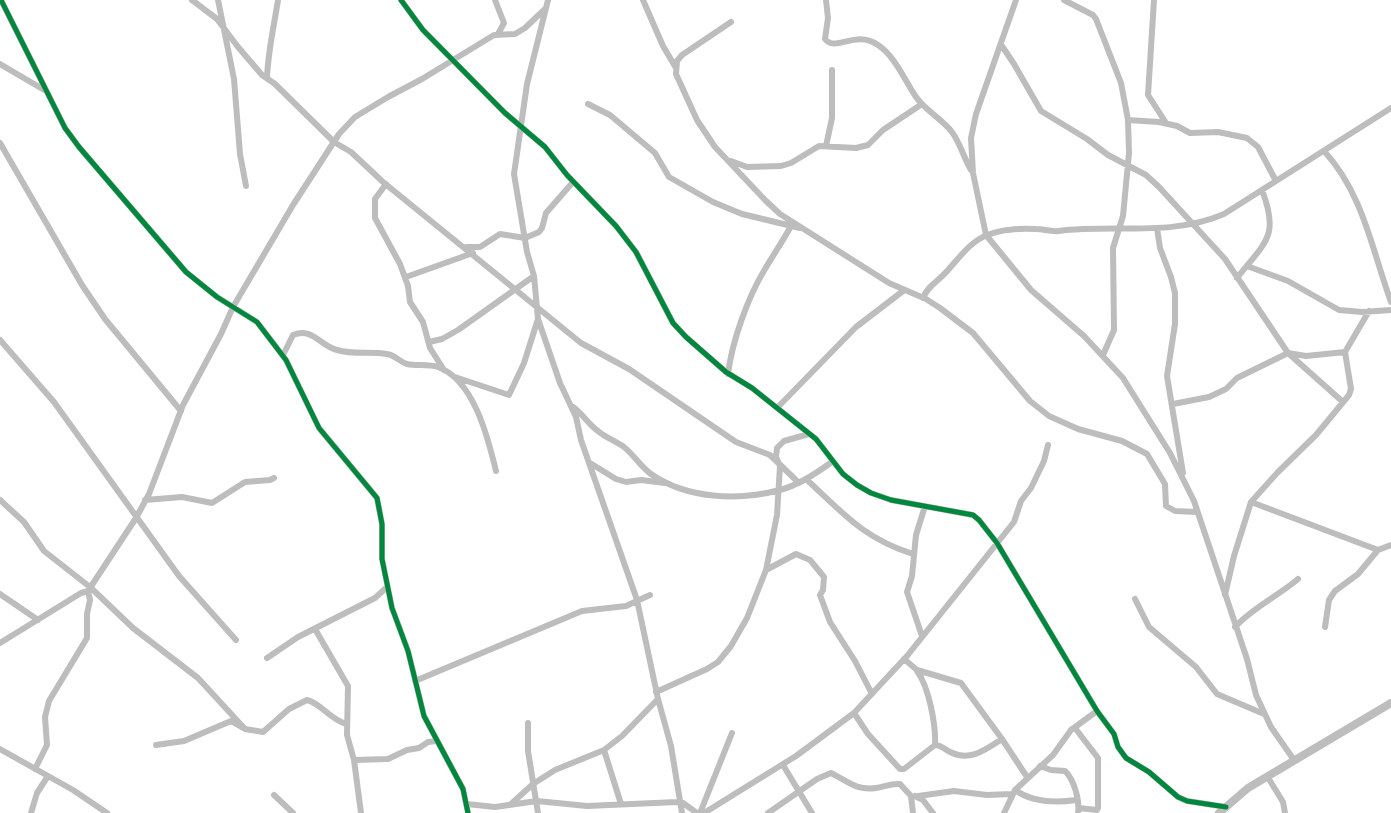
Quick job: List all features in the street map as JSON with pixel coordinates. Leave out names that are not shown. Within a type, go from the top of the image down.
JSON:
[{"type":"street","points":[[1,0],[65,128],[79,147],[198,283],[256,322],[283,355],[303,390],[319,428],[377,498],[381,513],[382,559],[392,608],[408,651],[424,716],[463,789],[468,813]]},
{"type":"street","points":[[192,0],[221,24],[247,58],[334,142],[351,152],[386,184],[466,248],[514,290],[581,343],[630,369],[699,414],[736,442],[770,455],[799,483]]},
{"type":"street","points":[[218,0],[221,24],[234,79],[240,154],[246,186]]},
{"type":"street","points":[[267,78],[269,39],[276,19],[278,0]]},
{"type":"street","points":[[402,0],[423,30],[545,147],[574,182],[616,226],[636,252],[673,323],[686,337],[728,374],[777,408],[809,434],[843,474],[871,493],[906,504],[973,515],[997,543],[1097,711],[1114,734],[1122,755],[1149,772],[1178,797],[1226,807]]},
{"type":"street","points":[[495,0],[504,23],[498,34]]},
{"type":"street","points":[[548,0],[527,84],[514,174],[525,238],[534,276],[538,318],[560,383],[572,406],[637,600],[656,692],[671,746],[682,813]]},
{"type":"street","points":[[643,0],[663,46],[676,68],[678,81],[697,120],[711,142],[780,214],[903,291],[923,298],[940,308],[973,333],[1037,408],[1062,423],[1122,440],[1147,454],[1165,484],[1166,506],[1175,511],[1197,512]]},
{"type":"street","points":[[826,0],[828,18],[826,39],[828,42],[836,45],[855,38],[864,38],[879,45],[922,104],[952,131],[972,173]]},
{"type":"street","points":[[1016,0],[1002,46],[976,114],[971,138],[972,173],[986,235],[1031,290],[1103,355],[1134,394],[1184,477],[1264,714],[1294,760]]},
{"type":"street","points":[[1064,0],[1093,15],[1096,19],[1121,83],[1128,120],[1128,166],[1123,216],[1113,248],[1114,330],[1103,355]]},
{"type":"street","points":[[1154,0],[1148,95],[1167,124]]},
{"type":"street","points":[[0,643],[80,592],[89,589],[136,518],[156,480],[181,411],[233,307],[334,142],[355,117],[498,34],[515,34],[525,28],[545,9]]},
{"type":"street","points":[[676,68],[682,55],[731,22]]},
{"type":"street","points":[[1002,46],[1041,111],[1153,180],[1225,260],[1288,353],[1343,402]]},
{"type":"street","points":[[0,64],[47,91]]},
{"type":"street","points":[[826,146],[832,118],[832,70]]},
{"type":"street","points":[[588,104],[610,115],[655,153],[669,178],[713,202],[742,214],[803,228]]},
{"type":"street","points":[[727,160],[747,167],[781,166],[791,163],[814,148],[826,146],[856,148],[868,145],[883,130],[922,104]]},
{"type":"street","points":[[923,298],[929,286],[946,273],[963,251],[986,235],[1009,229],[1058,232],[1078,228],[1157,228],[1194,225],[1224,214],[1391,108]]},
{"type":"street","points":[[1128,120],[1167,124],[1190,133],[1218,132],[1247,138],[1258,147],[1276,181]]},
{"type":"street","points":[[0,143],[82,286],[105,319],[181,411]]},
{"type":"street","points":[[1324,151],[1342,172],[1350,186],[1366,225],[1372,250],[1391,302]]},
{"type":"street","points":[[466,248],[480,247],[500,234],[525,238],[532,236],[542,228],[546,212],[574,182]]},
{"type":"street","points":[[386,184],[375,199],[375,218],[406,277],[410,302],[423,322],[430,348],[445,371]]},
{"type":"street","points":[[1237,278],[1270,232],[1270,210],[1262,190]]},
{"type":"street","points":[[728,374],[730,358],[751,299],[764,269],[791,226]]},
{"type":"street","points":[[1157,228],[1161,254],[1171,277],[1175,293],[1175,324],[1167,366],[1184,477]]},
{"type":"street","points":[[406,277],[472,253]]},
{"type":"street","points":[[1247,266],[1288,281],[1339,310],[1391,310]]},
{"type":"street","points":[[429,342],[442,339],[458,330],[534,276]]},
{"type":"street","points":[[777,408],[849,333],[903,291]]},
{"type":"street","points":[[1224,596],[1251,502],[1278,472],[1316,435],[1343,402],[1351,389],[1345,352],[1370,311]]},
{"type":"street","points":[[451,376],[509,395],[524,363],[538,318]]},
{"type":"street","points":[[283,355],[293,335],[301,332],[310,334],[335,350],[386,354],[406,364],[436,366],[451,376],[474,403],[487,437],[496,471]]},
{"type":"street","points":[[0,340],[54,402],[179,576],[236,640]]},
{"type":"street","points":[[1173,404],[1209,397],[1226,389],[1237,378],[1288,353],[1306,356],[1345,352]]},
{"type":"street","points":[[572,406],[599,432],[623,446],[643,468],[671,484],[698,494],[738,496],[780,490],[799,483],[833,461]]},
{"type":"street","points":[[656,692],[707,669],[724,655],[747,618],[766,570],[780,490],[776,457],[777,448],[784,441],[809,434]]},
{"type":"street","points":[[700,813],[783,764],[829,733],[854,713],[904,658],[1014,522],[1020,501],[1031,488],[1044,461],[1048,446]]},
{"type":"street","points":[[590,463],[616,479],[626,482],[641,480],[671,484]]},
{"type":"street","points":[[145,500],[182,497],[212,503],[245,482],[274,478]]},
{"type":"street","points":[[806,479],[864,532],[894,548],[913,554]]},
{"type":"street","points":[[0,500],[24,522],[44,551],[133,628],[198,678],[246,728]]},
{"type":"street","points":[[1251,502],[1378,550]]},
{"type":"street","points":[[922,636],[907,592],[912,576],[913,554],[925,506]]},
{"type":"street","points":[[1325,627],[1329,600],[1335,591],[1358,574],[1378,550],[1391,545]]},
{"type":"street","points":[[766,570],[796,554],[810,560],[824,578],[823,590],[820,596],[826,614],[872,694]]},
{"type":"street","points":[[1235,627],[1245,616],[1265,604],[1298,579]]},
{"type":"street","points":[[267,658],[315,629],[370,602],[387,587]]},
{"type":"street","points":[[35,769],[47,744],[45,717],[49,701],[87,638],[89,589]]},
{"type":"street","points":[[0,594],[38,620]]},
{"type":"street","points":[[415,681],[582,611],[626,606],[650,595]]},
{"type":"street","points":[[1135,599],[1149,627],[1196,667],[1217,694],[1264,714]]},
{"type":"street","points":[[315,629],[348,686],[347,735],[354,760],[360,813]]},
{"type":"street","points":[[854,713],[868,734],[900,769],[904,769],[935,745],[936,734],[928,692],[916,670],[904,658]]},
{"type":"street","points":[[916,670],[961,683],[1028,777]]},
{"type":"street","points":[[156,745],[184,741],[231,721],[255,732],[267,731],[289,710],[307,700],[317,705],[333,720],[346,724]]},
{"type":"street","points":[[490,813],[517,801],[533,784],[555,770],[604,750],[622,736],[658,700]]},
{"type":"street","points":[[1220,813],[1248,788],[1391,703]]},
{"type":"street","points":[[1004,813],[1013,792],[1053,755],[1063,739],[1097,711]]},
{"type":"street","points":[[528,723],[527,740],[538,813]]},
{"type":"street","points":[[1040,766],[1051,770],[1065,771],[1069,775],[1078,811],[1097,810],[1098,758],[1075,728]]},
{"type":"street","points":[[700,813],[732,733]]},
{"type":"street","points":[[935,745],[939,745],[950,752],[968,756],[978,755],[1002,739]]},
{"type":"street","points":[[354,760],[388,759],[407,750],[419,748],[428,742],[436,741]]},
{"type":"street","points":[[0,749],[107,813]]},
{"type":"street","points":[[604,750],[621,804]]},
{"type":"street","points":[[783,764],[812,813]]},
{"type":"street","points":[[768,813],[798,792],[831,773],[850,786],[861,788],[874,789],[900,784],[933,813]]},
{"type":"street","points":[[31,813],[37,793],[48,776]]},
{"type":"street","points":[[1267,776],[1283,802],[1285,813]]},
{"type":"street","points":[[914,796],[954,791],[987,795],[1013,792],[1031,800],[1076,800]]},
{"type":"street","points":[[274,795],[293,813]]},
{"type":"street","points":[[914,796],[914,813]]},
{"type":"street","points":[[467,804],[495,807],[537,801],[587,806],[680,802],[700,813]]},
{"type":"cycle path","points":[[1,0],[65,128],[79,147],[186,272],[217,297],[257,322],[286,360],[319,428],[377,498],[382,524],[382,559],[392,608],[408,651],[424,716],[463,789],[468,813]]},
{"type":"cycle path","points":[[401,0],[423,30],[505,113],[545,147],[567,175],[616,226],[636,252],[673,323],[686,337],[726,372],[752,388],[816,439],[843,474],[857,485],[871,493],[891,500],[973,515],[979,520],[997,543],[1097,711],[1114,734],[1118,747],[1126,758],[1149,772],[1178,797],[1187,801],[1226,807]]}]
